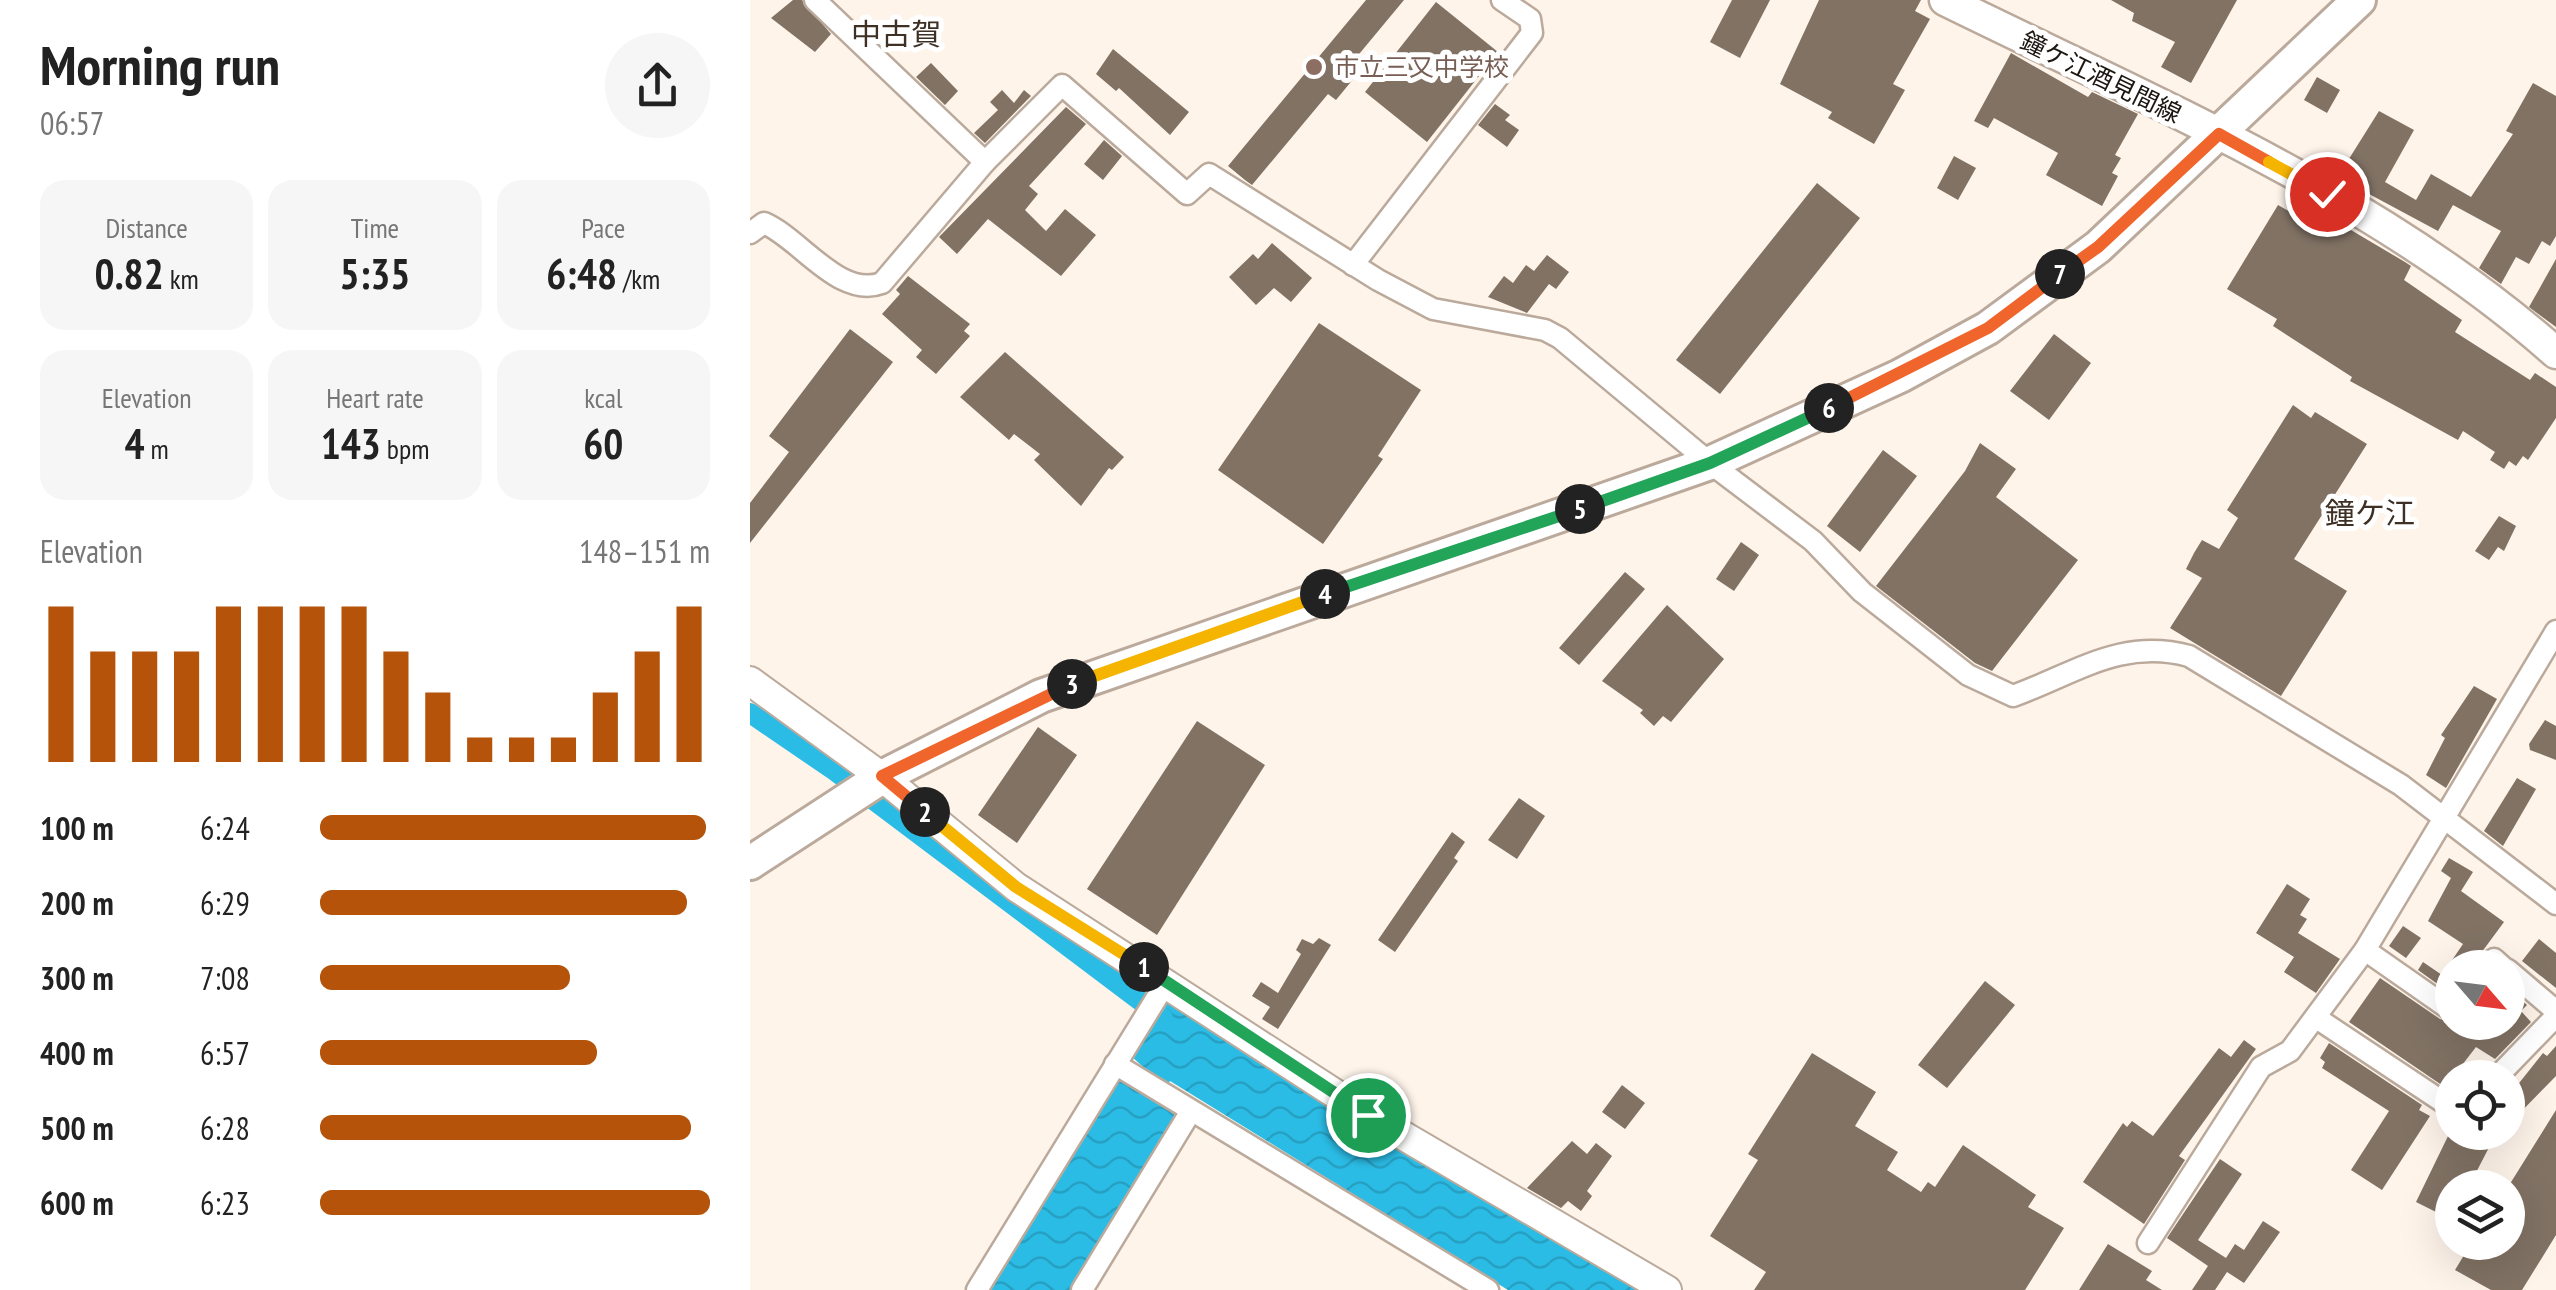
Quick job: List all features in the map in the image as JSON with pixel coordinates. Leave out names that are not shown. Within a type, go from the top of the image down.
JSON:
[{"type":"main road","name":"鐘ケ江酒見間線","points":[[1945,0],[2219,134],[2444,265],[2556,353]]},
{"type":"main road","points":[[750,862],[878,780],[1041,696],[1710,463],[1900,376],[1988,328],[2098,247],[2358,0]]},
{"type":"street","points":[[814,0],[985,162]]},
{"type":"street","points":[[1353,264],[1532,33],[1530,19],[1502,0]]},
{"type":"street","points":[[750,233],[764,223],[772,226],[851,285],[870,288],[882,283],[985,162],[1062,85],[1187,194],[1209,174],[1433,309],[1545,330],[1813,541],[1862,592],[1968,676],[2013,696],[2106,657],[2158,648],[2189,656],[2356,756],[2444,816],[2556,904]]},
{"type":"street","points":[[2148,1243],[2261,1067],[2290,1050],[2318,1019],[2366,950],[2556,631]]},
{"type":"street","points":[[750,682],[1016,887],[1368,1115],[1667,1290]]},
{"type":"street","points":[[2366,950],[2435,999]]},
{"type":"street","points":[[977,1290],[1120,1067],[1140,1023],[1164,985]]},
{"type":"street","points":[[2513,1060],[2556,1013],[2525,986]]},
{"type":"street","points":[[2318,1019],[2435,1097]]},
{"type":"street","points":[[1120,1067],[1488,1290]]},
{"type":"street","points":[[1082,1290],[1187,1108]]},
{"type":"water","points":[[1165,999],[1429,1167],[1642,1290],[1508,1290],[1170,1081],[1157,1100],[1177,1117],[1070,1290],[991,1290],[1119,1081],[1142,1091],[1151,1074],[1131,1056]]},
{"type":"building","points":[[793,0],[802,0],[831,34],[815,52],[771,18]]},
{"type":"building","points":[[1366,0],[1404,0],[1345,71],[1354,78],[1336,100],[1328,94],[1252,185],[1228,166]]},
{"type":"building","points":[[1732,0],[1770,0],[1740,58],[1710,42]]},
{"type":"building","points":[[1819,0],[1921,0],[1915,11],[1930,19],[1893,84],[1905,90],[1874,144],[1828,118],[1832,112],[1780,84]]},
{"type":"building","points":[[2111,0],[2237,0],[2191,83],[2161,67],[2175,42],[2132,21],[2134,13]]},
{"type":"building","points":[[1436,2],[1498,52],[1427,142],[1365,92]]},
{"type":"building","points":[[1113,49],[1189,112],[1170,135],[1119,88],[1116,91],[1096,74]]},
{"type":"building","points":[[2011,53],[2088,97],[2092,92],[2138,114],[2115,155],[2121,158],[2112,173],[2118,176],[2102,206],[2046,175],[2058,153],[1994,118],[1988,128],[1974,121]]},
{"type":"building","points":[[931,63],[958,91],[945,105],[916,77]]},
{"type":"building","points":[[2317,77],[2340,90],[2327,113],[2304,100]]},
{"type":"building","points":[[2533,83],[2556,96],[2556,236],[2550,246],[2542,241],[2529,264],[2516,257],[2501,284],[2479,268],[2501,231],[2453,205],[2438,231],[2343,180],[2351,165],[2347,162],[2379,111],[2414,130],[2385,182],[2416,200],[2431,174],[2471,197],[2513,134],[2506,131]]},
{"type":"building","points":[[1002,90],[1014,103],[1024,90],[1031,96],[985,143],[974,133],[998,110],[990,102]]},
{"type":"building","points":[[1495,104],[1510,115],[1505,120],[1519,130],[1507,147],[1478,125]]},
{"type":"building","points":[[1066,107],[1086,124],[1029,186],[1038,194],[1025,210],[1046,231],[1065,209],[1096,235],[1061,276],[988,219],[957,254],[939,237]]},
{"type":"building","points":[[1104,140],[1122,156],[1103,180],[1084,164]]},
{"type":"building","points":[[1954,156],[1976,168],[1958,200],[1937,188]]},
{"type":"building","points":[[1817,183],[1860,218],[1720,394],[1676,360]]},
{"type":"building","points":[[2278,205],[2327,233],[2334,220],[2405,262],[2411,266],[2404,280],[2462,320],[2455,332],[2530,380],[2535,373],[2556,387],[2556,418],[2528,460],[2523,456],[2516,466],[2509,461],[2504,469],[2490,460],[2495,452],[2463,431],[2458,440],[2350,381],[2352,377],[2273,326],[2277,319],[2227,289]]},
{"type":"building","points":[[1272,243],[1312,278],[1291,302],[1274,288],[1256,305],[1229,277],[1253,254],[1258,259]]},
{"type":"building","points":[[1547,255],[1569,272],[1556,289],[1549,284],[1527,313],[1488,297],[1504,276],[1513,283],[1526,265],[1534,271]]},
{"type":"building","points":[[2556,259],[2556,327],[2529,307]]},
{"type":"building","points":[[908,276],[970,324],[964,331],[970,336],[936,374],[916,357],[922,350],[882,314],[900,294],[896,290]]},
{"type":"building","points":[[1319,323],[1421,390],[1378,456],[1383,459],[1323,544],[1218,470]]},
{"type":"building","points":[[850,329],[893,362],[750,543],[750,503],[789,452],[769,436]]},
{"type":"building","points":[[2054,334],[2091,363],[2049,420],[2010,391]]},
{"type":"building","points":[[1005,352],[1124,457],[1112,470],[1109,468],[1081,506],[1034,460],[1040,454],[1014,434],[1009,440],[960,397]]},
{"type":"building","points":[[2293,405],[2311,418],[2315,412],[2367,444],[2294,559],[2347,591],[2281,696],[2170,628],[2202,578],[2186,569],[2194,553],[2202,540],[2219,549],[2238,518],[2227,510]]},
{"type":"building","points":[[1980,443],[2016,469],[1996,497],[2078,560],[1992,671],[1975,663],[1876,586],[1965,471]]},
{"type":"building","points":[[1883,450],[1917,476],[1860,552],[1827,526]]},
{"type":"building","points":[[2499,516],[2516,526],[2504,551],[2498,547],[2489,560],[2475,551]]},
{"type":"building","points":[[1741,542],[1759,555],[1734,591],[1716,579]]},
{"type":"building","points":[[1625,572],[1645,589],[1579,665],[1559,648]]},
{"type":"building","points":[[1667,605],[1724,659],[1671,722],[1663,716],[1654,726],[1640,713],[1643,710],[1602,681]]},
{"type":"building","points":[[2474,686],[2497,699],[2446,788],[2426,775],[2445,738],[2441,735]]},
{"type":"building","points":[[2545,720],[2556,726],[2556,760],[2530,750],[2529,744]]},
{"type":"building","points":[[1197,721],[1265,765],[1157,935],[1087,889]]},
{"type":"building","points":[[1038,727],[1077,755],[1017,843],[978,815]]},
{"type":"building","points":[[2517,778],[2536,789],[2503,846],[2484,831]]},
{"type":"building","points":[[1519,798],[1545,816],[1517,859],[1488,840]]},
{"type":"building","points":[[1452,832],[1465,842],[1454,858],[1458,861],[1395,952],[1378,940]]},
{"type":"building","points":[[2449,858],[2473,872],[2461,891],[2504,922],[2483,950],[2459,950],[2463,944],[2428,921],[2451,878],[2441,871]]},
{"type":"building","points":[[2287,884],[2310,899],[2300,915],[2307,919],[2298,933],[2340,959],[2316,993],[2284,972],[2294,957],[2256,933]]},
{"type":"building","points":[[2403,926],[2421,938],[2406,958],[2389,946]]},
{"type":"building","points":[[1319,938],[1331,945],[1278,1029],[1262,1019],[1270,1007],[1252,996],[1261,982],[1278,993],[1301,954],[1296,950],[1302,939],[1313,944]]},
{"type":"building","points":[[2539,939],[2556,953],[2556,988],[2525,963],[2525,957]]},
{"type":"building","points":[[2423,962],[2435,970],[2435,982],[2418,970]]},
{"type":"building","points":[[2380,978],[2435,1016],[2435,1040],[2513,1040],[2495,1059],[2476,1047],[2466,1060],[2435,1060],[2435,1080],[2349,1022]]},
{"type":"building","points":[[1985,981],[2015,1005],[1947,1088],[1918,1065]]},
{"type":"building","points":[[2244,1040],[2256,1049],[2179,1156],[2185,1160],[2144,1224],[2083,1182],[2123,1123],[2127,1127],[2132,1121],[2153,1136],[2219,1048],[2231,1057]]},
{"type":"building","points":[[2329,1043],[2422,1105],[2419,1110],[2430,1116],[2382,1190],[2351,1170],[2389,1111],[2322,1068],[2325,1062],[2320,1058]]},
{"type":"building","points":[[2556,1046],[2556,1076],[2525,1108],[2525,1076],[2543,1053],[2547,1056]]},
{"type":"building","points":[[1812,1053],[1876,1092],[1855,1126],[1898,1152],[1887,1170],[1921,1192],[1928,1182],[1935,1187],[1963,1145],[2036,1195],[2028,1207],[2064,1228],[2025,1290],[1754,1290],[1766,1272],[1710,1236],[1758,1160],[1748,1154]]},
{"type":"building","points":[[1622,1085],[1645,1103],[1625,1129],[1602,1112]]},
{"type":"building","points":[[2556,1110],[2556,1235],[2522,1290],[2491,1290],[2455,1270],[2461,1260],[2525,1260],[2525,1170],[2519,1170]]},
{"type":"building","points":[[1572,1141],[1587,1154],[1596,1143],[1612,1156],[1587,1191],[1592,1196],[1581,1211],[1568,1201],[1561,1208],[1527,1188]]},
{"type":"building","points":[[2441,1150],[2488,1150],[2477,1170],[2435,1170],[2435,1212],[2416,1202]]},
{"type":"building","points":[[2220,1159],[2242,1174],[2198,1240],[2226,1258],[2235,1244],[2244,1250],[2263,1221],[2280,1232],[2244,1283],[2227,1272],[2215,1290],[2192,1290],[2208,1266],[2167,1238]]},
{"type":"building","points":[[2108,1244],[2152,1271],[2146,1280],[2162,1290],[2079,1290]]},
{"type":"waterway","points":[[750,713],[835,771],[1163,1018]]},
{"type":"place","name":"市立三又中学校","points":[[1314,67]]},
{"type":"district","name":"中古賀","points":[[896,33]]},
{"type":"district","name":"鐘ケ江","points":[[2370,512]]},
{"type":"route","points":[[1368,1115],[1016,887],[882,776],[1041,696],[1422,560],[1710,463],[1900,376],[1988,328],[2098,247],[2219,134],[2327,194]]}]
